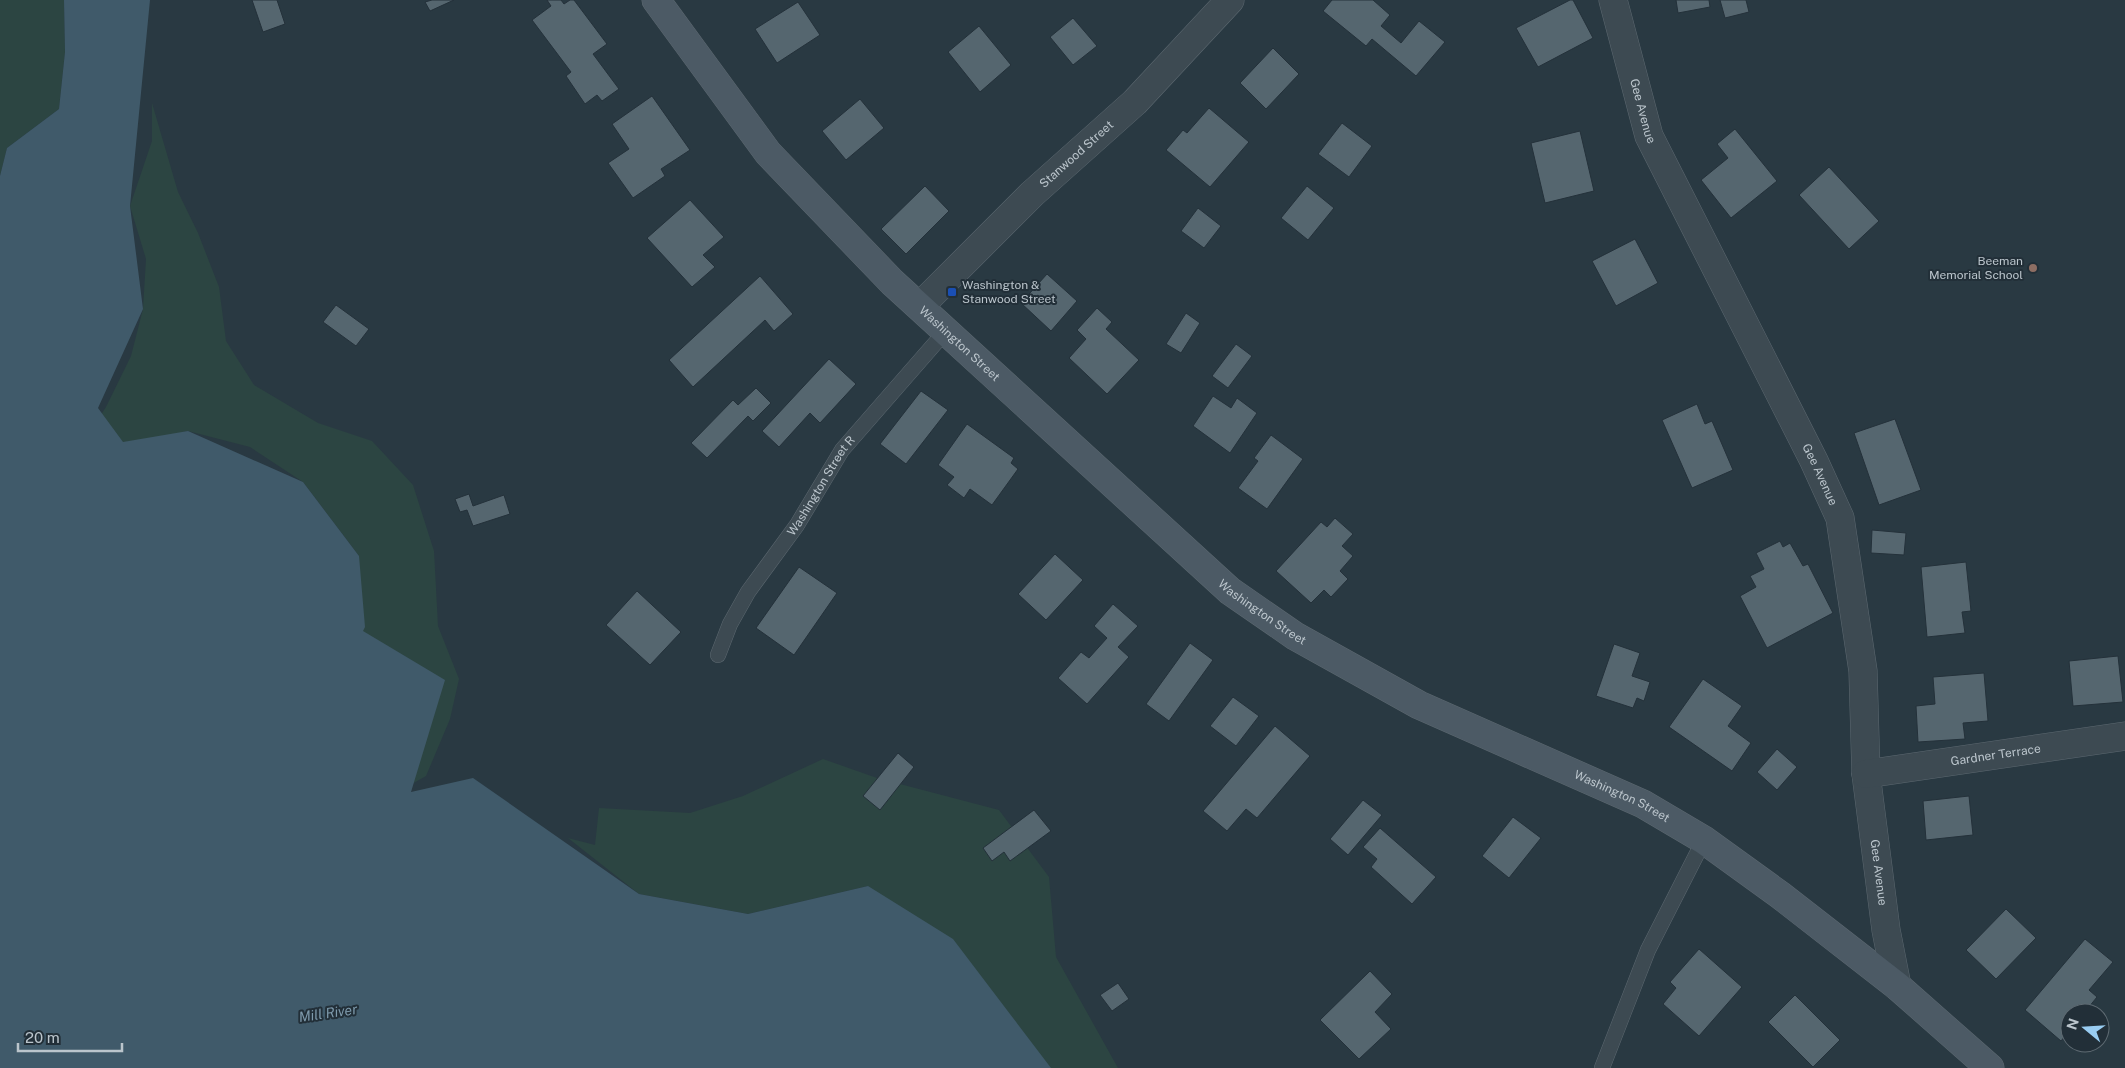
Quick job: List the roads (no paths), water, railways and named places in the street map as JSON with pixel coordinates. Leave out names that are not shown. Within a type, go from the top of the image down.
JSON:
[{"type":"main road","name":"Washington Street","points":[[656,0],[768,154],[892,282],[1230,591],[1294,636],[1419,704],[1643,804],[1704,840],[1780,895],[1897,986],[1990,1068]]},
{"type":"street","name":"Stanwood Street","points":[[920,306],[1032,194],[1135,102],[1230,0]]},
{"type":"street","name":"Gee Avenue","points":[[1613,0],[1649,136],[1814,461],[1840,518],[1863,671],[1866,774],[1886,930],[1897,986]]},
{"type":"street","name":"Gardner Terrace","points":[[1866,774],[2125,736]]},
{"type":"lane","name":"Washington Street R","points":[[718,655],[730,624],[748,592],[797,525],[842,450],[945,332]]},
{"type":"lane","points":[[1602,1068],[1648,950],[1704,840]]},
{"type":"water","name":"Mill River","points":[[64,0],[150,0],[130,206],[143,309],[98,408],[123,442],[188,431],[303,482],[359,556],[365,627],[363,631],[445,680],[411,792],[473,778],[639,894],[748,914],[868,886],[953,939],[1051,1068],[0,1068],[0,176],[7,148],[59,109],[65,52]]},
{"type":"place","name":"Beeman Memorial School","points":[[2033,268]]},
{"type":"place","name":"Washington & Stanwood Street","points":[[952,292]]}]
